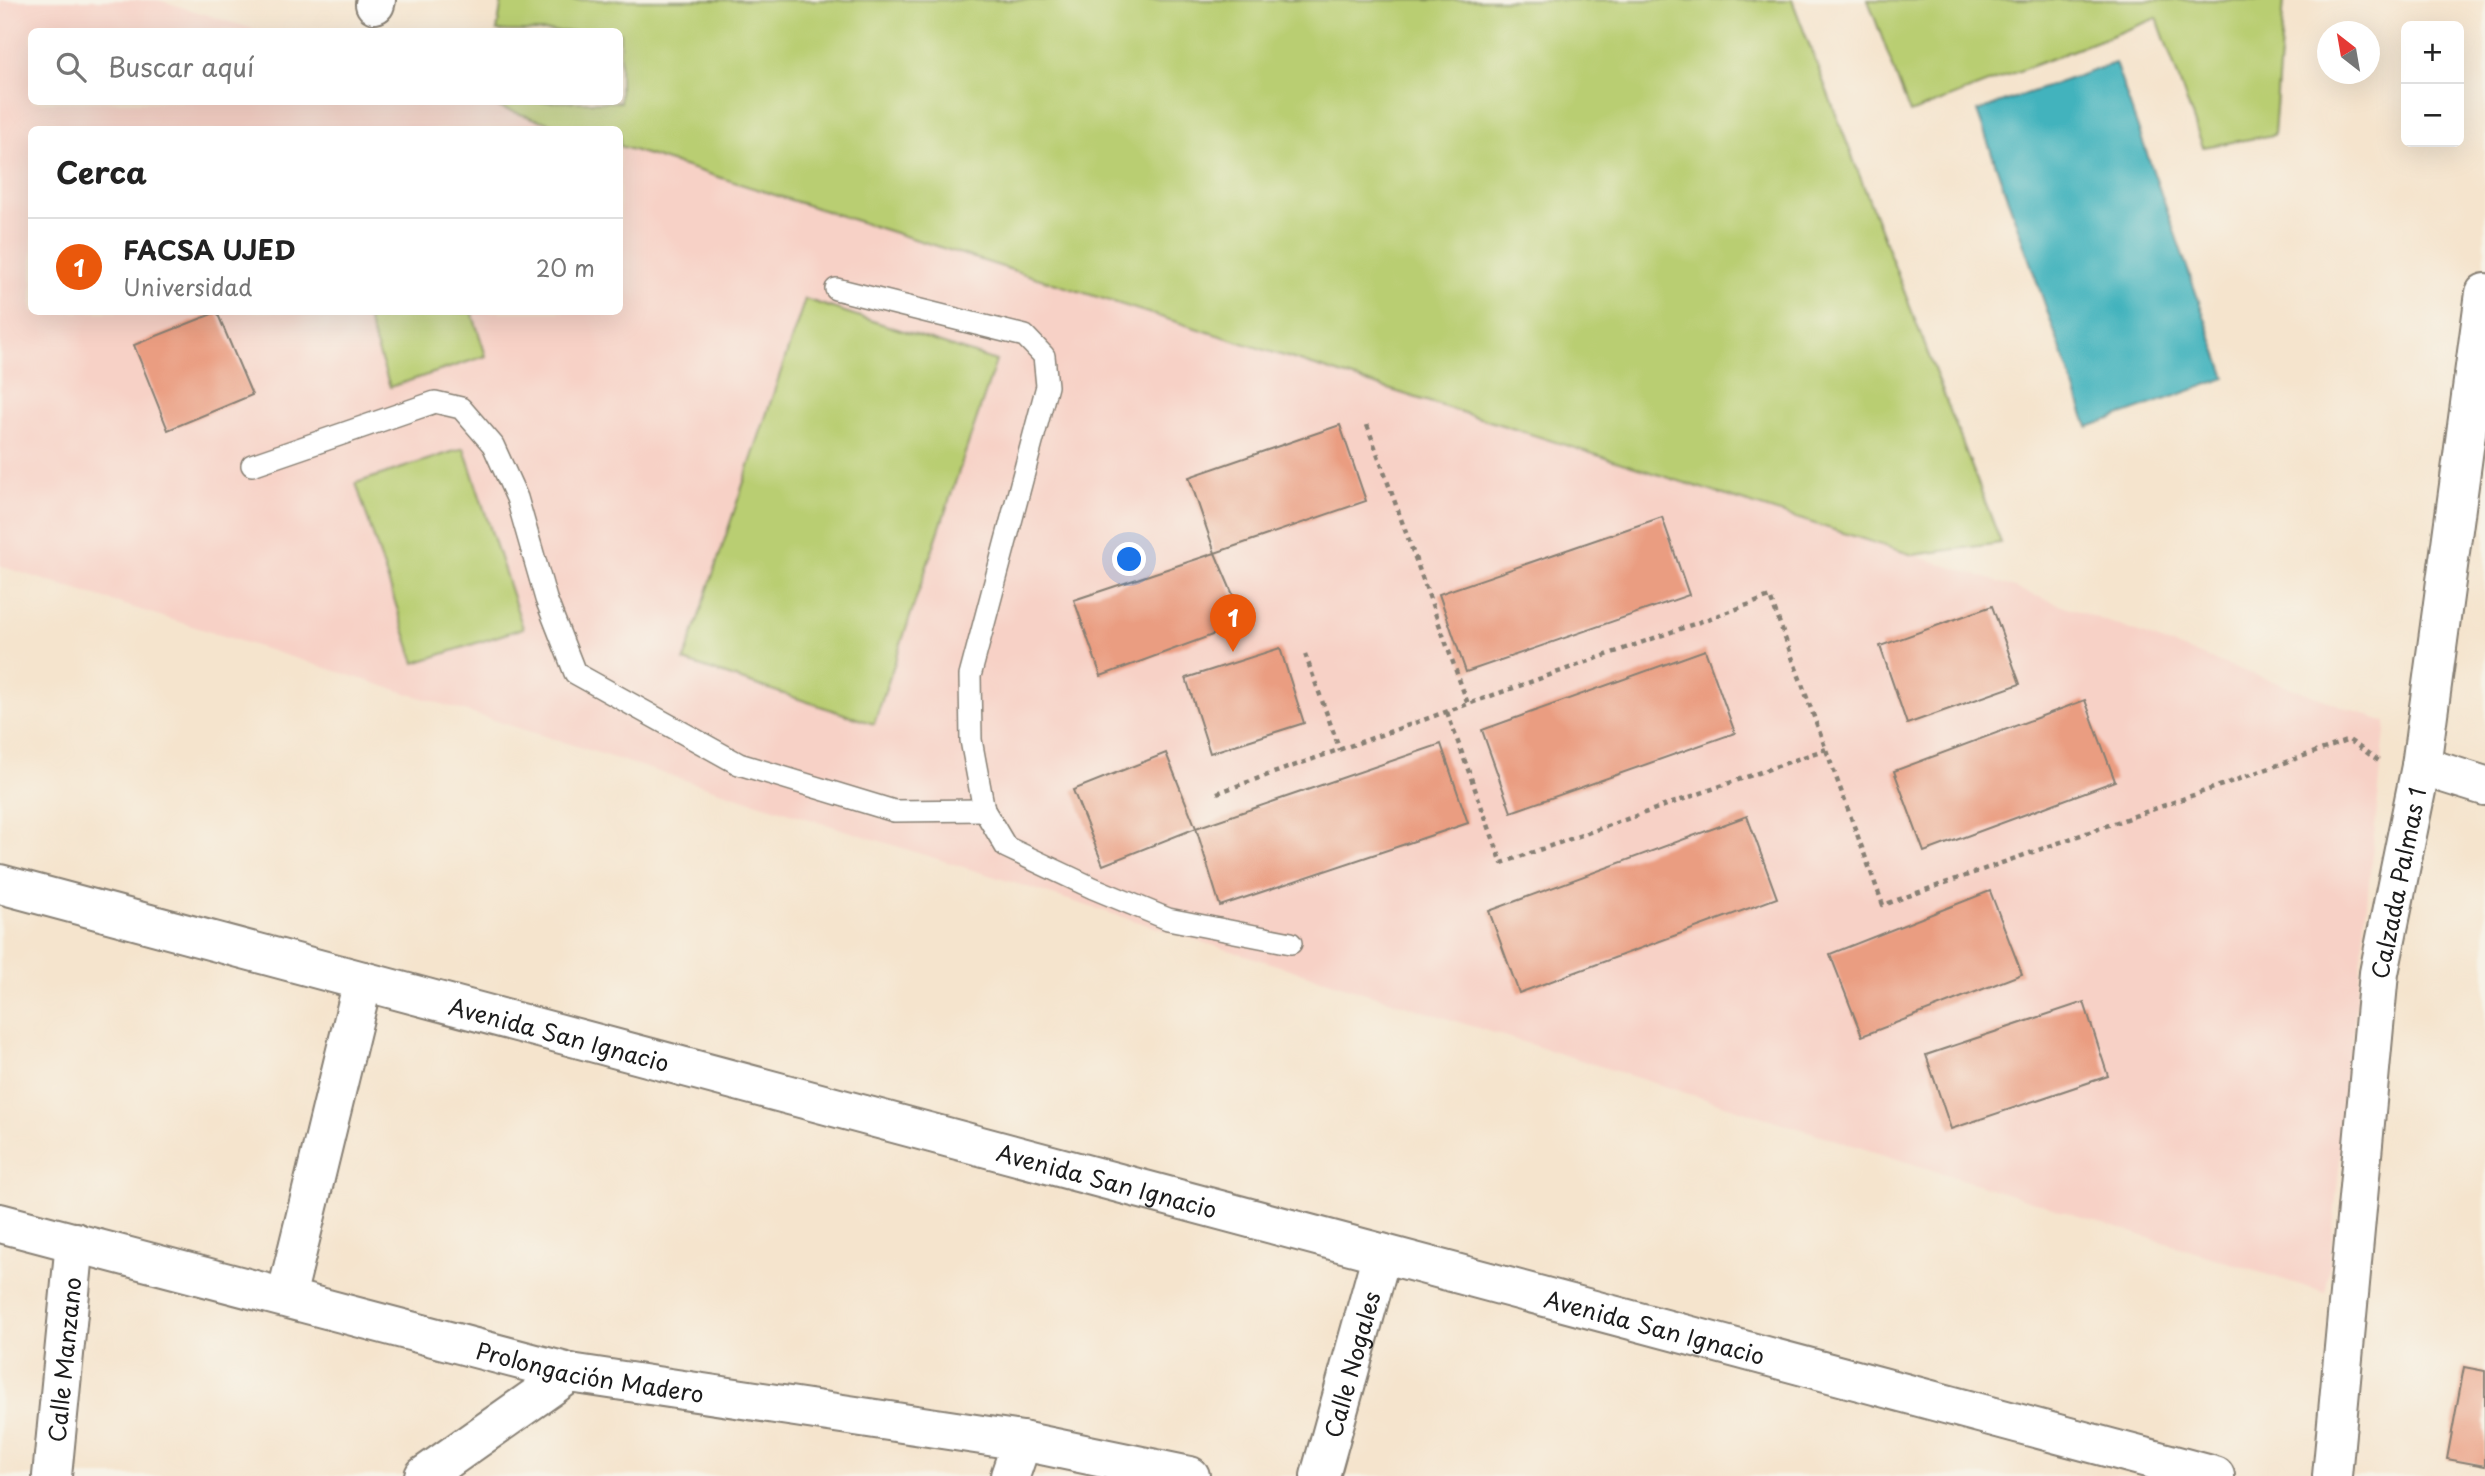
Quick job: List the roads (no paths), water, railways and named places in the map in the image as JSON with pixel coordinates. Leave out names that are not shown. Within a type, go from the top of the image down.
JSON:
[{"type":"street","name":"Calzada Palmas 1","points":[[2332,1476],[2379,973],[2421,766],[2485,293]]},
{"type":"street","points":[[2421,766],[2485,786]]},
{"type":"street","name":"Avenida San Ignacio","points":[[0,884],[2215,1476]]},
{"type":"street","points":[[286,1297],[363,981]]},
{"type":"street","name":"Prolongación Madero","points":[[0,1223],[570,1373],[1016,1459],[1190,1476]]},
{"type":"street","name":"Calle Manzano","points":[[52,1476],[75,1242]]},
{"type":"street","name":"Calle Nogales","points":[[1320,1476],[1382,1253]]},
{"type":"street","points":[[424,1476],[570,1373]]},
{"type":"lane","points":[[836,289],[1026,336],[1044,356],[1047,386],[970,676],[971,740],[984,810],[1006,847],[1093,888],[1168,919],[1291,943]]},
{"type":"lane","points":[[251,465],[435,402],[461,408],[492,445],[517,498],[547,599],[575,673],[739,764],[894,811],[984,810]]},
{"type":"water","points":[[2115,63],[2226,378],[2088,427],[1977,111]]},
{"type":"place","name":"FACSA UJED","points":[[1233,652]]}]
